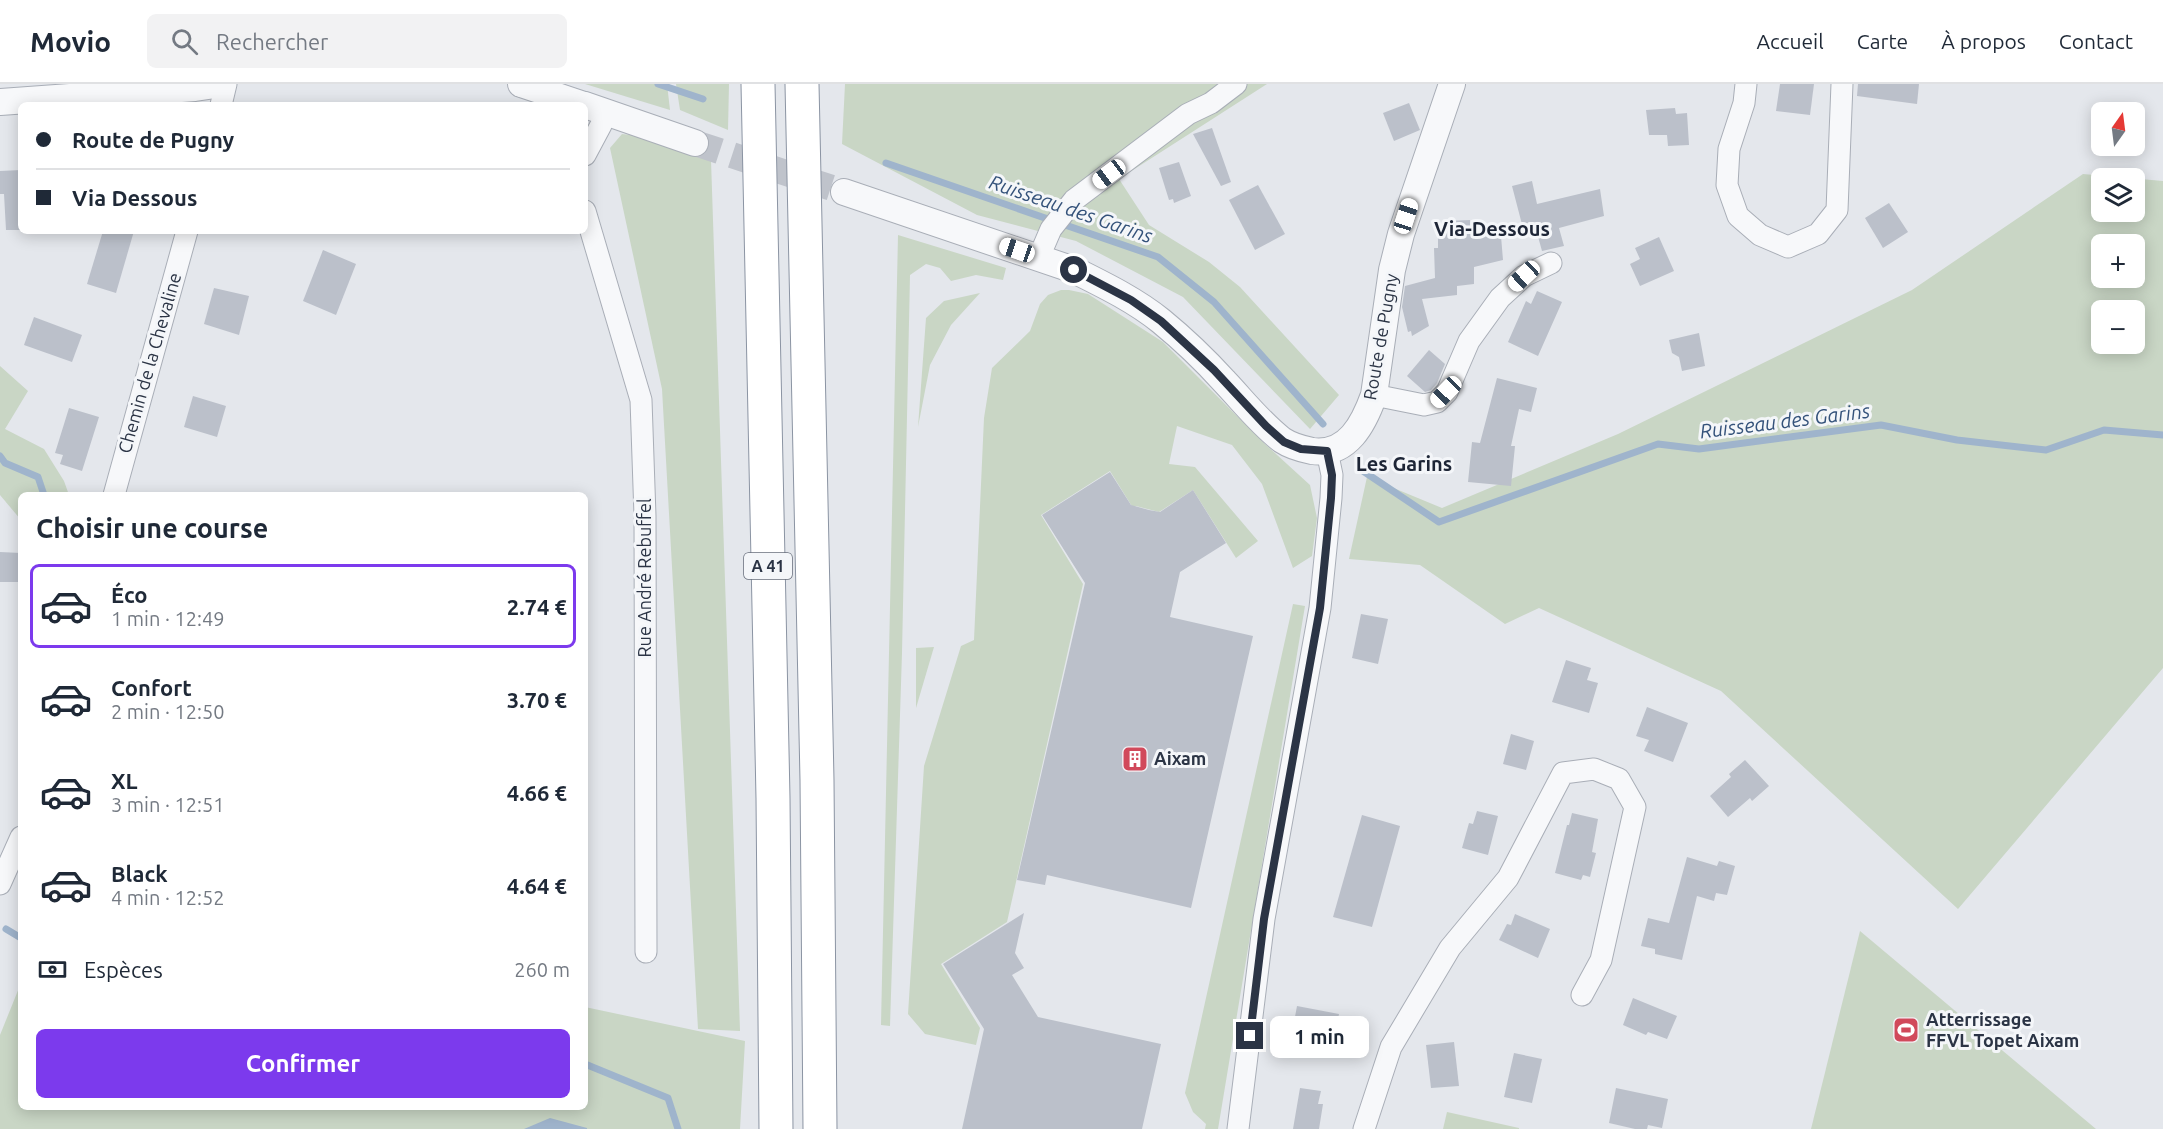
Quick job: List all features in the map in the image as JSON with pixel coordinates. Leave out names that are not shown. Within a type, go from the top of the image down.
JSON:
[{"type":"highway","name":"A 41","points":[[758,84],[773,809],[776,1129]]},
{"type":"highway","name":"A 41","points":[[802,84],[818,780],[820,1129]]},
{"type":"street","points":[[0,102],[224,84],[221,102]]},
{"type":"street","points":[[521,84],[572,102]]},
{"type":"street","points":[[1038,257],[1051,229],[1074,200],[1188,114],[1211,103],[1236,84]]},
{"type":"street","name":"Route de Pugny","points":[[1327,451],[1336,449],[1348,441],[1367,414],[1374,395],[1392,270],[1401,234],[1452,84]]},
{"type":"street","points":[[1746,84],[1744,103],[1729,149],[1727,185],[1738,216],[1760,236],[1788,247],[1818,234],[1837,210],[1842,84]]},
{"type":"street","points":[[588,107],[695,143]]},
{"type":"street","points":[[588,112],[601,125],[588,149]]},
{"type":"street","points":[[844,192],[1038,257],[1074,270],[1104,285],[1161,321],[1214,370],[1284,442],[1301,449],[1327,451],[1332,475],[1331,498],[1320,608],[1264,919],[1238,1129]]},
{"type":"street","name":"Rue André Rebuffel","points":[[588,221],[641,400],[645,516],[646,952]]},
{"type":"street","name":"Chemin de la Chevaline","points":[[115,492],[186,234]]},
{"type":"street","points":[[1374,395],[1424,405],[1437,402],[1446,392],[1469,341],[1500,298],[1524,276],[1551,262]]},
{"type":"street","points":[[1364,1129],[1391,1047],[1450,948],[1508,878],[1563,773],[1594,769],[1619,779],[1635,807],[1601,960],[1582,995]]},
{"type":"street","points":[[0,884],[18,844]]},
{"type":"green space","points":[[585,84],[667,84],[670,110]]},
{"type":"green space","points":[[676,84],[729,84],[728,130],[680,110]]},
{"type":"green space","points":[[845,84],[1267,84],[1119,179],[1149,225],[1209,262],[1240,287],[1339,395],[1310,429],[1183,297],[1076,241],[977,215],[842,144]]},
{"type":"green space","points":[[622,134],[648,137],[711,160],[740,1031],[698,1029],[662,389],[610,148]]},
{"type":"green space","points":[[2083,174],[2091,175],[2091,222],[2145,222],[2145,179],[2163,181],[2163,668],[1958,909],[1721,691],[1539,608],[1505,624],[1420,565],[1349,559],[1367,477],[1442,508],[1618,434],[1912,290]]},
{"type":"green space","points":[[898,235],[1006,268],[1003,280],[976,275],[951,281],[940,268],[926,264],[910,275],[902,653],[890,1026],[881,1025]]},
{"type":"green space","points":[[1061,290],[1088,294],[1163,342],[1265,444],[1310,485],[1317,518],[1312,556],[1293,568],[1262,484],[1232,445],[1177,426],[1169,464],[1195,467],[1258,541],[1236,558],[1193,490],[1159,512],[1136,506],[1133,508],[1110,471],[1041,515],[1083,584],[1007,922],[941,964],[980,1028],[976,1045],[925,1034],[908,1014],[924,766],[961,646],[974,640],[984,418],[992,368],[1030,331],[1040,304],[1048,295]]},
{"type":"green space","points":[[980,293],[951,325],[930,365],[918,427],[926,318],[944,301]]},
{"type":"green space","points":[[0,366],[28,391],[5,429],[44,449],[64,481],[68,492],[18,492],[18,516],[0,495]]},
{"type":"green space","points":[[1293,604],[1305,606],[1218,1129],[1205,1129],[1206,1124],[1193,1112],[1185,1093]]},
{"type":"green space","points":[[934,647],[916,708],[916,648]]},
{"type":"green space","name":"Atterrissage FFVL Topet Aixam","points":[[1860,931],[2096,1129],[1811,1129]]},
{"type":"green space","points":[[18,990],[18,1110],[588,1110],[588,1008],[745,1041],[740,1129],[0,1129],[0,1035]]},
{"type":"green space","points":[[1447,1112],[1519,1128],[1519,1129],[1443,1129]]},
{"type":"water","points":[[550,1118],[587,1128],[587,1129],[524,1129]]},
{"type":"building","points":[[1780,84],[1814,84],[1810,115],[1776,111]]},
{"type":"building","points":[[1858,84],[1919,84],[1917,104],[1857,96]]},
{"type":"building","points":[[1409,103],[1420,130],[1394,141],[1383,113]]},
{"type":"building","points":[[1675,108],[1676,114],[1687,113],[1689,145],[1668,146],[1667,135],[1649,135],[1646,110]]},
{"type":"building","points":[[1212,128],[1231,182],[1221,186],[1193,134]]},
{"type":"building","points":[[1179,162],[1191,196],[1174,203],[1173,199],[1169,200],[1159,168]]},
{"type":"building","points":[[18,170],[18,230],[6,230],[4,194],[0,194],[0,171]]},
{"type":"building","points":[[1532,181],[1537,204],[1600,189],[1604,216],[1559,228],[1564,246],[1542,251],[1537,233],[1525,236],[1512,186]]},
{"type":"building","points":[[1258,185],[1285,234],[1255,250],[1229,200]]},
{"type":"building","points":[[1889,203],[1908,232],[1883,248],[1865,218]]},
{"type":"building","points":[[1470,220],[1470,234],[1474,234],[1475,237],[1501,236],[1503,260],[1474,267],[1474,284],[1457,286],[1457,295],[1422,299],[1429,326],[1412,336],[1411,331],[1408,332],[1402,307],[1405,286],[1435,278],[1434,248],[1438,248],[1438,235],[1445,235],[1444,221]]},
{"type":"building","points":[[102,234],[133,234],[116,293],[87,284]]},
{"type":"building","points":[[1659,237],[1674,271],[1640,286],[1630,264],[1640,259],[1635,248]]},
{"type":"building","points":[[323,250],[356,264],[336,315],[303,301]]},
{"type":"building","points":[[214,288],[249,296],[239,335],[204,324]]},
{"type":"building","points":[[1537,291],[1562,302],[1538,356],[1508,342],[1526,301],[1531,304]]},
{"type":"building","points":[[34,317],[82,335],[72,362],[24,345]]},
{"type":"building","points":[[1699,333],[1705,366],[1682,371],[1679,357],[1672,353],[1669,340]]},
{"type":"building","points":[[1429,350],[1445,364],[1437,383],[1431,390],[1425,392],[1407,376]]},
{"type":"building","points":[[1497,378],[1537,388],[1531,412],[1519,409],[1511,446],[1515,446],[1511,486],[1468,482],[1472,442],[1480,443]]},
{"type":"building","points":[[193,396],[226,406],[217,437],[184,427]]},
{"type":"building","points":[[69,408],[99,417],[82,471],[60,464],[63,455],[55,453]]},
{"type":"building","name":"Aixam","points":[[1110,472],[1131,505],[1149,510],[1160,512],[1193,490],[1226,543],[1180,572],[1170,617],[1253,636],[1191,908],[1047,875],[1045,885],[1017,880],[1085,583],[1042,515]]},
{"type":"building","points":[[0,552],[18,553],[18,582],[0,582]]},
{"type":"building","points":[[1361,614],[1388,619],[1378,664],[1352,658]]},
{"type":"building","points":[[1566,660],[1591,668],[1587,680],[1598,683],[1589,713],[1552,702]]},
{"type":"building","points":[[1647,707],[1688,723],[1673,762],[1644,751],[1649,740],[1636,736]]},
{"type":"building","points":[[1511,734],[1534,741],[1526,770],[1503,764]]},
{"type":"building","points":[[1745,760],[1769,786],[1752,801],[1750,798],[1728,817],[1710,796],[1731,777],[1729,774]]},
{"type":"building","points":[[1477,811],[1498,816],[1488,855],[1462,848],[1469,823],[1473,824]]},
{"type":"building","points":[[1572,813],[1598,819],[1592,852],[1596,853],[1590,877],[1583,875],[1581,880],[1555,873]]},
{"type":"building","points":[[1362,815],[1400,826],[1372,927],[1333,917]]},
{"type":"building","points":[[1687,857],[1717,866],[1719,861],[1735,866],[1727,895],[1716,893],[1714,901],[1697,896],[1682,960],[1655,954],[1655,949],[1641,946],[1648,918],[1669,923]]},
{"type":"building","points":[[1024,913],[1015,953],[1024,968],[1012,975],[1038,1017],[1161,1044],[1142,1129],[962,1129],[984,1029],[943,964]]},
{"type":"building","points":[[1515,914],[1550,929],[1538,958],[1499,940],[1507,924],[1511,925]]},
{"type":"building","points":[[1633,998],[1677,1016],[1667,1039],[1648,1032],[1646,1035],[1623,1025]]},
{"type":"building","points":[[1297,1006],[1339,1014],[1332,1046],[1305,1040],[1306,1036],[1292,1033]]},
{"type":"building","points":[[1454,1042],[1459,1086],[1431,1088],[1426,1045]]},
{"type":"building","points":[[1514,1053],[1542,1059],[1532,1103],[1504,1097]]},
{"type":"building","points":[[1300,1088],[1321,1091],[1318,1104],[1323,1104],[1319,1129],[1293,1129]]},
{"type":"building","points":[[1616,1088],[1668,1099],[1662,1128],[1648,1125],[1647,1129],[1635,1129],[1609,1123]]},
{"type":"waterway","name":"Ruisseau des Garins","points":[[658,84],[703,99]]},
{"type":"waterway","name":"Ruisseau des Garins","points":[[886,163],[1158,257],[1214,302],[1323,424]]},
{"type":"waterway","name":"Ruisseau des Garins","points":[[1363,471],[1439,522],[1658,444],[1699,449],[1881,425],[1957,440],[2046,450],[2104,430],[2163,435]]},
{"type":"waterway","points":[[0,456],[5,463],[38,477],[43,492]]},
{"type":"waterway","points":[[6,929],[18,936]]},
{"type":"waterway","points":[[588,1065],[668,1098],[678,1129]]},
{"type":"tunnel","points":[[695,143],[844,192]]},
{"type":"place","name":"Aixam","points":[[1135,759]]},
{"type":"place","name":"Atterrissage FFVL Topet Aixam","points":[[1906,1030]]},
{"type":"district","name":"Via-Dessous","points":[[1492,229]]},
{"type":"district","name":"Les Garins","points":[[1404,464]]},
{"type":"route","points":[[1074,270],[1131,300],[1161,321],[1214,370],[1284,442],[1301,449],[1327,451],[1332,475],[1331,498],[1320,608],[1264,919],[1250,1036]]}]
